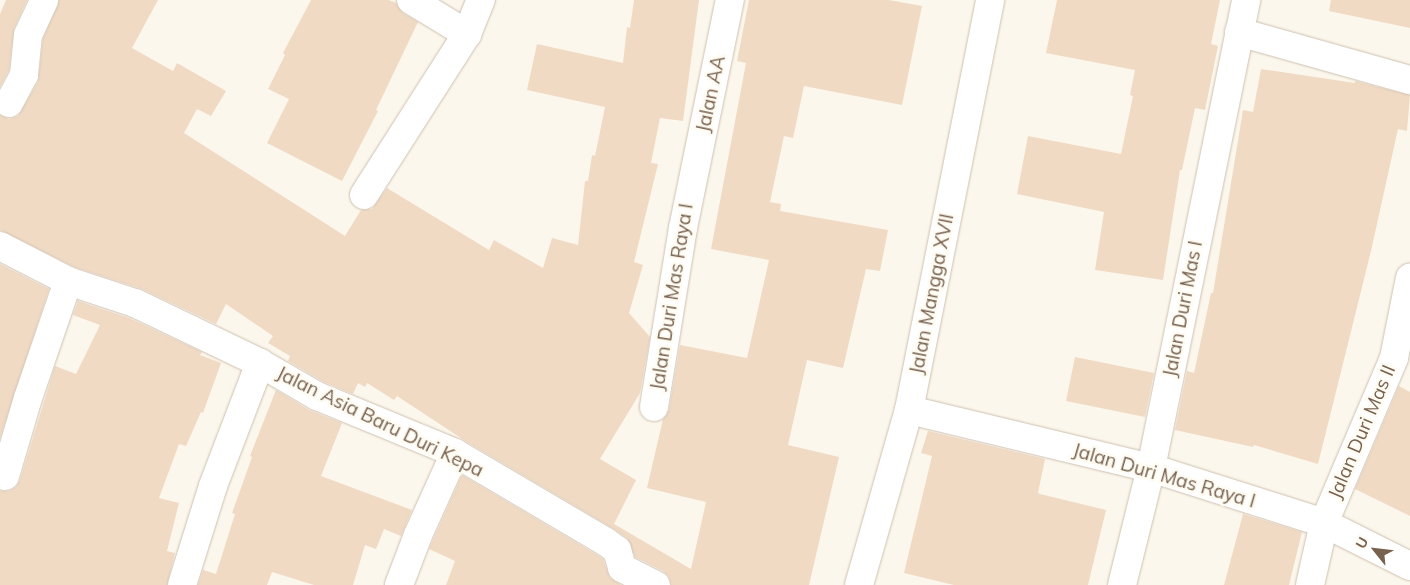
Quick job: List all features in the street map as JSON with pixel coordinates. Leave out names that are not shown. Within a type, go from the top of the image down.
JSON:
[{"type":"street","points":[[9,103],[24,75],[28,35],[44,0]]},
{"type":"street","points":[[411,0],[467,34]]},
{"type":"street","points":[[364,195],[467,34],[481,0]]},
{"type":"street","name":"Jalan AA","points":[[690,187],[730,0]]},
{"type":"street","name":"Jalan Mangga XVII","points":[[859,585],[910,410],[990,0]]},
{"type":"street","name":"Jalan Duri Mas I","points":[[1122,585],[1151,468],[1246,0]]},
{"type":"street","points":[[1239,32],[1410,80]]},
{"type":"street","name":"Jalan Duri Mas Raya I","points":[[654,407],[690,187]]},
{"type":"street","name":"Jalan Asia Baru Duri Kepa","points":[[0,246],[68,281],[136,303],[260,363],[318,396],[455,454],[616,550],[622,568],[656,585]]},
{"type":"street","name":"Jalan Duri Mas II","points":[[1310,585],[1324,523],[1402,350],[1410,278]]},
{"type":"street","points":[[5,476],[28,398],[68,281]]},
{"type":"street","points":[[182,585],[213,486],[260,363]]},
{"type":"street","name":"Jalan Duri Mas Raya I","points":[[910,410],[1151,468],[1324,523],[1410,566]]},
{"type":"street","points":[[399,585],[418,536],[455,454]]},
{"type":"building","points":[[6,0],[27,0],[14,29],[9,70],[0,87],[0,14]]},
{"type":"building","points":[[59,0],[158,0],[132,48],[173,71],[177,63],[226,91],[211,116],[197,109],[184,133],[345,236],[361,210],[372,209],[387,188],[489,250],[494,240],[543,268],[552,238],[578,245],[585,181],[588,181],[592,155],[595,156],[605,107],[527,90],[537,44],[623,63],[627,27],[630,28],[634,0],[699,0],[683,121],[660,118],[651,163],[658,164],[634,262],[643,265],[629,313],[650,337],[640,393],[600,459],[636,480],[614,524],[691,569],[706,502],[647,488],[663,419],[669,410],[680,345],[747,358],[769,260],[711,249],[746,63],[737,61],[749,0],[889,0],[922,6],[902,105],[804,86],[793,138],[784,136],[770,202],[781,204],[780,211],[888,230],[880,271],[866,269],[843,368],[807,360],[788,445],[839,457],[809,585],[671,585],[669,577],[663,571],[635,557],[627,538],[614,529],[467,442],[397,396],[394,400],[367,383],[365,387],[358,383],[353,394],[324,382],[288,361],[290,356],[268,343],[273,336],[226,304],[216,324],[142,289],[74,267],[0,230],[0,115],[9,119],[18,116],[38,82],[43,39]]},
{"type":"building","points":[[311,0],[389,0],[396,3],[403,13],[418,22],[376,110],[378,111],[342,181],[267,143],[289,99],[268,89],[285,55],[283,53]]},
{"type":"building","points":[[1057,0],[1220,0],[1211,44],[1218,46],[1205,110],[1195,108],[1182,170],[1180,170],[1163,280],[1095,270],[1104,212],[1017,194],[1028,136],[1121,154],[1133,96],[1130,95],[1135,70],[1046,53]]},
{"type":"building","points":[[1331,0],[1410,0],[1410,28],[1329,11]]},
{"type":"building","points":[[1261,69],[1355,83],[1355,81],[1410,95],[1407,131],[1398,129],[1371,251],[1318,464],[1254,445],[1253,447],[1175,430],[1187,371],[1194,373],[1211,293],[1213,293],[1243,110],[1253,112]]},
{"type":"building","points":[[0,264],[49,289],[0,438]]},
{"type":"building","points":[[78,301],[129,318],[202,352],[200,355],[221,363],[203,413],[201,412],[186,446],[179,444],[159,498],[179,503],[167,551],[175,553],[167,585],[0,585],[0,491],[9,491],[16,487],[20,480],[55,366],[76,374],[100,325],[73,315]]},
{"type":"building","points":[[1075,357],[1154,373],[1145,417],[1066,401]]},
{"type":"building","points":[[1399,386],[1410,392],[1410,516],[1355,489]]},
{"type":"building","points":[[276,390],[309,410],[342,423],[321,476],[412,510],[401,536],[384,529],[376,549],[365,545],[353,585],[314,585],[272,572],[267,585],[198,585],[203,570],[216,574],[235,514],[232,513],[252,457],[250,456]]},
{"type":"building","points":[[928,431],[1045,459],[1038,493],[1106,510],[1088,585],[954,585],[904,573],[932,456],[921,453]]},
{"type":"building","points":[[462,475],[603,559],[610,578],[621,585],[446,585],[455,561],[429,549]]},
{"type":"building","points":[[1243,514],[1302,532],[1289,585],[1224,585]]}]
